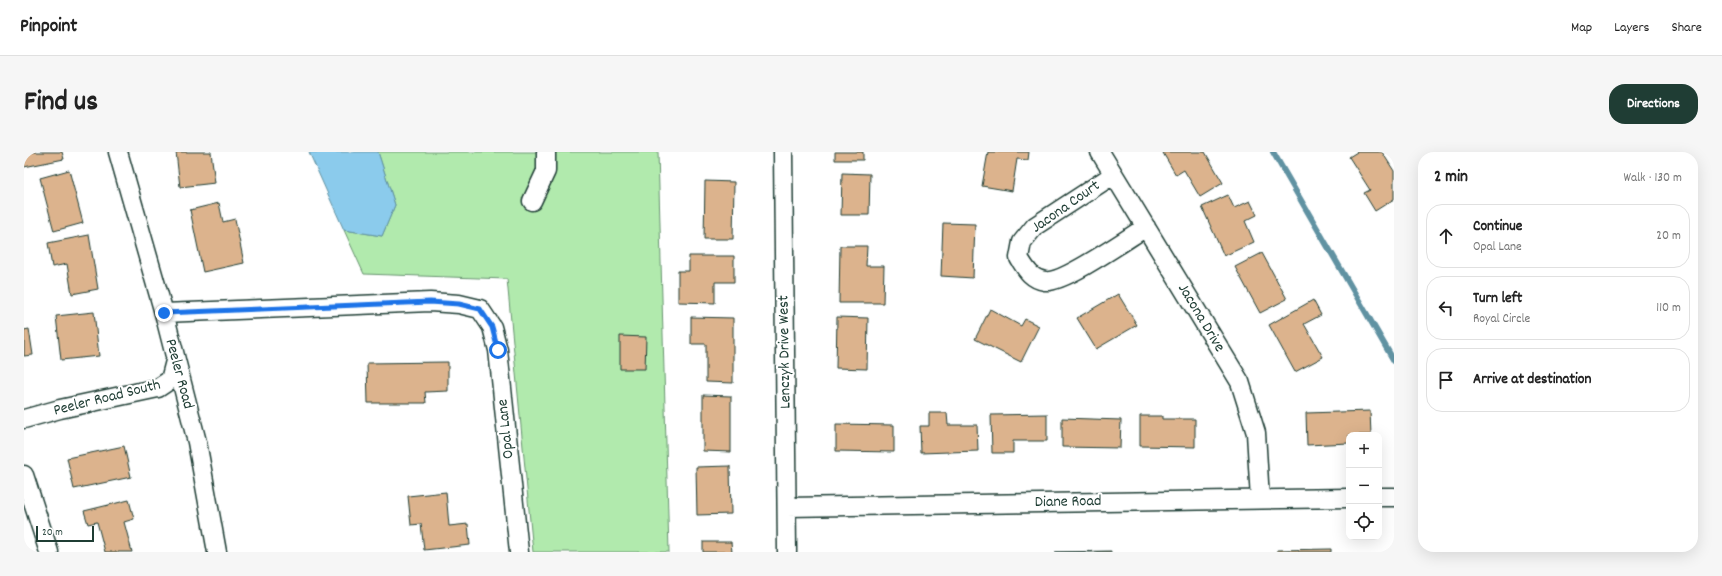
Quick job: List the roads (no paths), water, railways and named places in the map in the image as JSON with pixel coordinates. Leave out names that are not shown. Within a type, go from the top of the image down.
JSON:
[{"type":"street","name":"Peeler Road","points":[[118,152],[164,313],[175,361],[197,442],[217,552]]},
{"type":"street","points":[[532,200],[546,171],[546,152]]},
{"type":"street","name":"Lenczyk Drive West","points":[[783,152],[787,552]]},
{"type":"street","name":"Jacona Drive","points":[[1100,152],[1240,382],[1256,433],[1260,499]]},
{"type":"street","name":"Jacona Court","points":[[1113,175],[1035,226],[1022,242],[1019,258],[1029,276],[1046,282],[1065,276],[1146,227]]},
{"type":"street","name":"Opal Lane","points":[[164,313],[430,302],[459,304],[480,309],[492,327],[498,350],[519,552]]},
{"type":"street","name":"Peeler Road South","points":[[24,419],[60,409],[158,388],[170,380],[175,361]]},
{"type":"street","points":[[24,475],[49,552]]},
{"type":"street","points":[[1382,497],[1394,497]]},
{"type":"street","name":"Diane Road","points":[[787,507],[1346,498]]},
{"type":"water","points":[[309,152],[378,152],[395,205],[382,236],[344,230]]},
{"type":"waterway","points":[[1273,152],[1394,361]]}]
